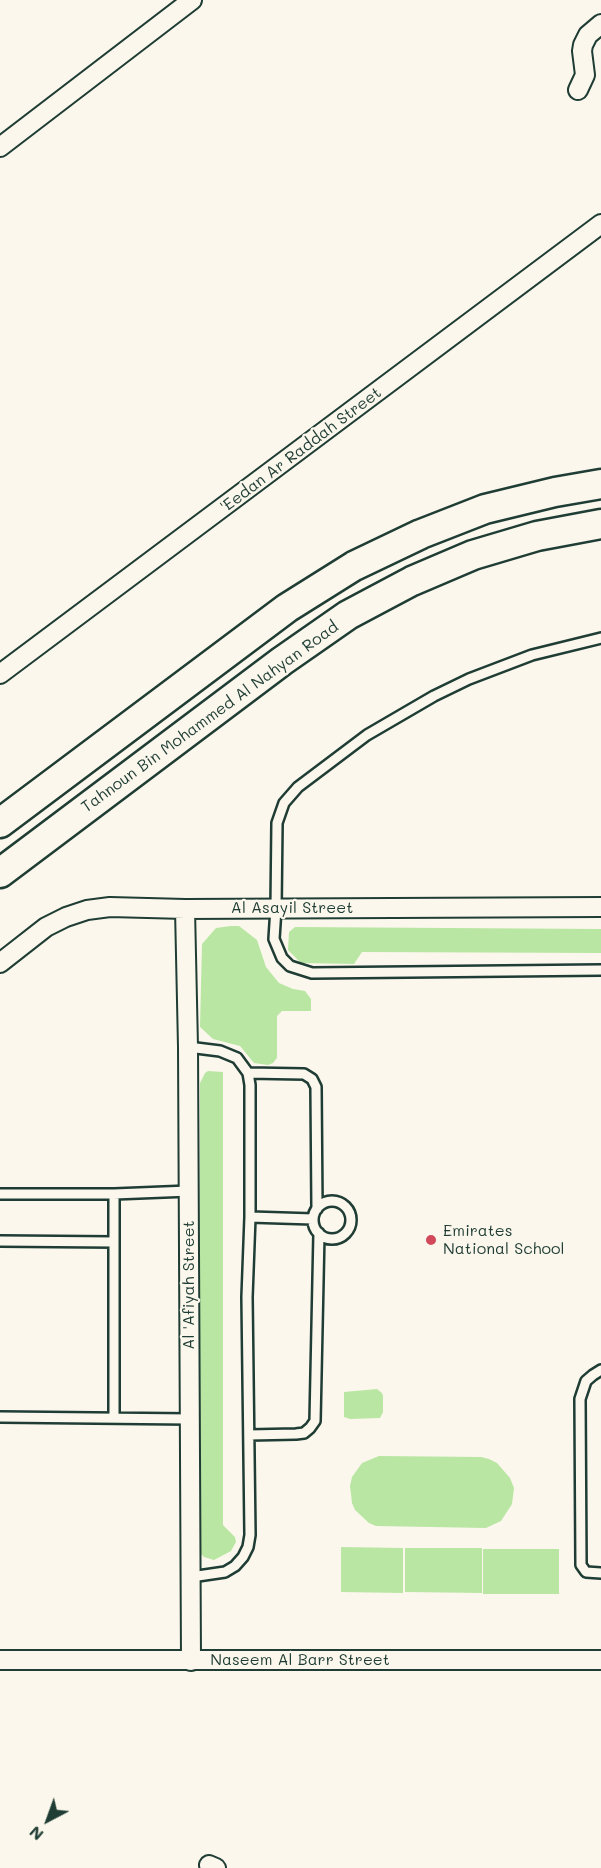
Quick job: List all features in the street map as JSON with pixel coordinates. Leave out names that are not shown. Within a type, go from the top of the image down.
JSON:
[{"type":"main road","points":[[0,823],[287,608],[354,566],[421,534],[485,509],[555,492],[601,484]]},
{"type":"main road","name":"Tahnoun Bin Mohammed Al Nahyan Road","points":[[0,873],[282,661],[348,615],[412,581],[473,555],[537,536],[601,524]]},
{"type":"street","points":[[0,147],[192,0]]},
{"type":"street","points":[[578,90],[585,75],[583,45],[588,35],[601,24]]},
{"type":"street","name":"'Eedan Ar Raddah Street","points":[[0,674],[601,224]]},
{"type":"street","name":"Al Asayil Street","points":[[0,963],[46,927],[87,910],[110,907],[185,909],[601,907]]},
{"type":"street","name":"Al 'Afiyah Street","points":[[185,909],[188,1047],[191,1660]]},
{"type":"street","name":"Naseem Al Barr Street","points":[[0,1660],[601,1660]]},
{"type":"lane","points":[[601,638],[522,659],[469,679],[434,696],[367,735],[298,787],[284,803],[277,823],[274,939],[277,950],[290,966],[312,973],[601,970]]},
{"type":"lane","points":[[188,1047],[229,1053],[244,1064],[248,1073],[250,1217],[247,1297],[250,1535],[248,1547],[235,1566],[225,1572],[191,1577]]},
{"type":"lane","points":[[248,1073],[304,1074],[312,1079],[316,1087],[317,1209],[313,1219],[319,1233],[315,1421],[304,1432],[296,1434],[249,1435]]},
{"type":"lane","points":[[0,1194],[114,1194],[189,1191]]},
{"type":"lane","points":[[114,1194],[114,1417]]},
{"type":"lane","points":[[317,1209],[322,1204],[335,1201],[346,1207],[352,1219],[351,1226],[343,1236],[330,1239],[319,1233]]},
{"type":"lane","points":[[250,1217],[313,1219]]},
{"type":"lane","points":[[0,1241],[114,1242]]},
{"type":"lane","points":[[601,1371],[586,1381],[580,1399],[581,1565],[586,1572],[601,1573]]},
{"type":"lane","points":[[0,1418],[190,1419]]},
{"type":"green space","points":[[239,926],[257,940],[266,967],[279,983],[305,991],[311,999],[311,1011],[282,1011],[277,1016],[277,1058],[268,1065],[254,1063],[240,1046],[213,1039],[200,1027],[202,944],[216,928]]},
{"type":"green space","points":[[295,927],[601,929],[601,953],[362,952],[354,964],[301,963],[288,950],[289,932]]},
{"type":"green space","points":[[208,1071],[223,1072],[223,1525],[235,1537],[236,1542],[231,1551],[214,1560],[204,1557],[199,1547],[200,1083]]},
{"type":"green space","points":[[377,1389],[383,1396],[383,1412],[380,1418],[350,1419],[344,1417],[344,1392]]},
{"type":"green space","points":[[379,1456],[489,1459],[497,1463],[510,1478],[514,1488],[512,1504],[501,1521],[486,1528],[376,1526],[369,1523],[355,1510],[350,1486],[352,1477],[362,1463]]},
{"type":"green space","points":[[341,1547],[403,1548],[403,1593],[341,1592]]},
{"type":"green space","points":[[405,1548],[482,1548],[482,1593],[405,1592]]},
{"type":"green space","points":[[483,1549],[559,1549],[559,1594],[483,1594]]},
{"type":"place","name":"Emirates National School","points":[[431,1240]]}]
